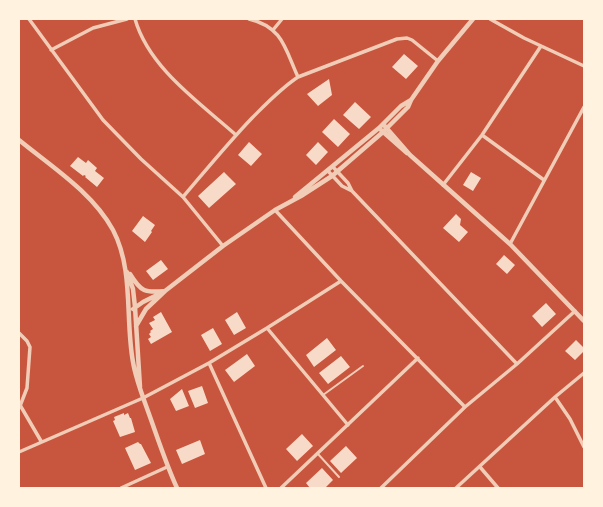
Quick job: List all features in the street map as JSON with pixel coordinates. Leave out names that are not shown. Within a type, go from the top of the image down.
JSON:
[{"type":"street","points":[[29,19],[103,120],[141,159],[183,197],[223,246]]},
{"type":"street","points":[[51,50],[93,28],[127,19]]},
{"type":"street","points":[[135,19],[143,40],[167,74],[236,135]]},
{"type":"street","points":[[249,19],[258,21],[280,36],[298,77]]},
{"type":"street","points":[[273,30],[282,19]]},
{"type":"street","points":[[292,200],[333,167],[383,132],[385,126],[401,106],[411,100],[438,61],[473,19]]},
{"type":"street","points":[[490,19],[541,46],[584,66]]},
{"type":"street","points":[[183,197],[236,135],[274,96],[298,77],[397,39],[407,38],[412,40],[438,61]]},
{"type":"street","points":[[443,185],[482,135],[541,46]]},
{"type":"street","points":[[510,244],[584,107]]},
{"type":"street","points":[[136,326],[146,309],[166,291],[223,246],[275,210],[302,196],[332,176],[379,128],[385,126]]},
{"type":"street","points":[[385,126],[410,154],[510,244],[584,321]]},
{"type":"street","points":[[379,128],[400,148],[410,154]]},
{"type":"street","points":[[482,135],[544,180]]},
{"type":"street","points":[[19,140],[79,188],[89,198],[113,230],[133,289],[140,387]]},
{"type":"street","points":[[333,167],[348,183],[352,191],[517,364]]},
{"type":"street","points":[[328,172],[342,186],[352,191]]},
{"type":"street","points":[[275,210],[341,281],[465,407]]},
{"type":"street","points":[[123,262],[138,287],[142,290],[150,292],[166,291]]},
{"type":"street","points":[[123,262],[127,290],[132,361],[135,376],[167,467],[177,488]]},
{"type":"street","points":[[19,452],[41,441],[143,398],[209,363],[341,281]]},
{"type":"street","points":[[129,318],[135,307],[166,291]]},
{"type":"street","points":[[381,488],[465,407],[517,364],[575,312]]},
{"type":"street","points":[[267,328],[348,425]]},
{"type":"street","points":[[19,333],[27,341],[30,347],[27,388],[20,405],[41,441]]},
{"type":"street","points":[[281,488],[418,358]]},
{"type":"street","points":[[209,363],[266,488]]},
{"type":"street","points":[[456,488],[555,397],[584,374]]},
{"type":"street","points":[[555,397],[570,419],[584,447]]},
{"type":"street","points":[[480,466],[498,488]]},
{"type":"street","points":[[122,488],[167,467]]},
{"type":"lane","points":[[323,395],[363,366]]},
{"type":"lane","points":[[318,454],[339,476]]},
{"type":"building","points":[[404,54],[418,66],[406,79],[392,67]]},
{"type":"building","points":[[329,79],[332,95],[318,106],[307,94]]},
{"type":"building","points":[[355,102],[371,117],[359,129],[343,115]]},
{"type":"building","points":[[334,119],[350,134],[338,147],[322,132]]},
{"type":"building","points":[[249,142],[262,154],[251,166],[238,155]]},
{"type":"building","points":[[318,142],[328,152],[316,165],[306,155]]},
{"type":"building","points":[[78,157],[86,163],[88,160],[97,168],[95,171],[104,178],[97,187],[85,177],[86,176],[83,176],[70,166]]},
{"type":"building","points":[[224,172],[236,184],[209,208],[198,196]]},
{"type":"building","points":[[471,172],[481,178],[473,191],[463,185]]},
{"type":"building","points":[[456,214],[461,219],[460,225],[468,232],[459,242],[443,228]]},
{"type":"building","points":[[143,216],[155,225],[145,242],[132,231]]},
{"type":"building","points":[[504,255],[515,265],[507,274],[496,264]]},
{"type":"building","points":[[161,260],[168,269],[153,280],[146,271]]},
{"type":"building","points":[[546,303],[556,314],[542,327],[532,316]]},
{"type":"building","points":[[161,312],[172,332],[151,344],[148,339],[151,337],[149,334],[151,332],[150,331],[153,329],[149,323],[155,320],[153,317]]},
{"type":"building","points":[[237,312],[246,328],[234,335],[225,320]]},
{"type":"building","points":[[213,328],[222,344],[210,351],[201,335]]},
{"type":"building","points":[[327,338],[336,350],[314,367],[306,355]]},
{"type":"building","points":[[576,340],[584,348],[584,351],[575,360],[565,351]]},
{"type":"building","points":[[247,354],[255,366],[234,382],[225,370]]},
{"type":"building","points":[[341,356],[350,367],[328,384],[319,373]]},
{"type":"building","points":[[202,386],[208,403],[195,408],[188,391]]},
{"type":"building","points":[[182,389],[189,406],[176,411],[170,399]]},
{"type":"building","points":[[124,413],[124,415],[128,413],[131,418],[135,432],[120,437],[113,421],[115,420],[114,417]]},
{"type":"building","points":[[302,434],[313,446],[297,461],[286,449]]},
{"type":"building","points":[[200,440],[205,454],[182,464],[176,450]]},
{"type":"building","points":[[138,442],[141,444],[151,463],[135,470],[125,448]]},
{"type":"building","points":[[346,446],[357,458],[341,473],[330,461]]},
{"type":"building","points":[[322,468],[333,480],[325,488],[310,488],[306,483]]}]
